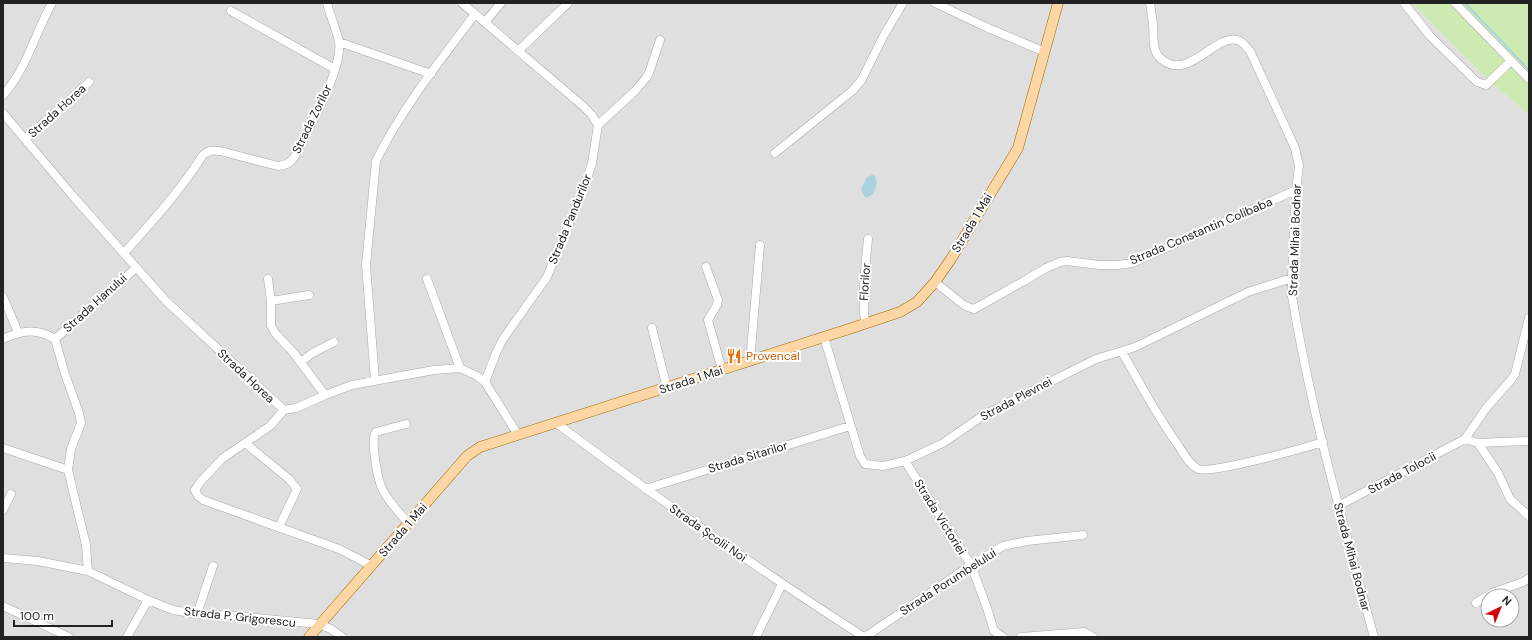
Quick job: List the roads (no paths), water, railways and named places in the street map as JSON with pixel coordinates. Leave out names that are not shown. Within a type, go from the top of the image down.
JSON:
[{"type":"main road","name":"Strada 1 Mai","points":[[309,637],[473,451],[487,444],[865,324],[900,312],[918,302],[935,282],[951,259],[1018,148],[1058,3]]},
{"type":"street","points":[[3,94],[16,79],[22,68],[52,3]]},
{"type":"street","name":"Strada Zorilor","points":[[124,253],[151,224],[203,155],[208,151],[220,151],[278,166],[286,165],[295,156],[320,104],[335,69],[339,55],[339,42],[326,3]]},
{"type":"street","points":[[462,3],[591,114],[598,125],[635,91],[646,78],[660,40]]},
{"type":"street","points":[[485,22],[502,3]]},
{"type":"street","points":[[518,51],[568,3]]},
{"type":"street","points":[[775,153],[852,91],[861,81],[884,35],[903,3]]},
{"type":"street","points":[[936,3],[988,28],[1045,52]]},
{"type":"street","name":"Strada Mihai Bodnar","points":[[1150,3],[1156,52],[1168,64],[1177,66],[1186,64],[1222,43],[1231,40],[1242,42],[1250,51],[1296,148],[1299,166],[1296,190],[1292,296],[1338,506],[1374,637]]},
{"type":"street","points":[[1404,3],[1430,36],[1477,82],[1486,85],[1511,60]]},
{"type":"street","points":[[1455,3],[1529,79]]},
{"type":"street","points":[[231,11],[335,69]]},
{"type":"street","points":[[375,380],[366,265],[376,161],[396,126],[431,74],[475,14]]},
{"type":"street","points":[[339,42],[431,74]]},
{"type":"street","name":"Strada Horea","points":[[25,139],[89,82]]},
{"type":"street","name":"Strada Horea","points":[[3,113],[166,301],[284,410],[296,408],[325,394],[352,385],[434,370],[460,368]]},
{"type":"street","name":"Strada Pandurilor","points":[[485,382],[503,339],[547,277],[586,182],[592,163],[598,125]]},
{"type":"street","name":"Strada Constantin Colibaba","points":[[935,282],[965,306],[974,309],[1046,268],[1060,262],[1068,261],[1100,265],[1132,263],[1296,190]]},
{"type":"street","name":"Florilor","points":[[865,324],[863,305],[864,269],[868,240]]},
{"type":"street","points":[[750,361],[760,245]]},
{"type":"street","name":"Strada Hanului","points":[[88,571],[86,545],[68,470],[71,449],[81,423],[55,339],[136,268]]},
{"type":"street","points":[[706,268],[718,300],[717,305],[708,320],[722,370]]},
{"type":"street","name":"Strada Plevnei","points":[[824,337],[860,456],[866,464],[883,466],[904,461],[943,443],[984,415],[1096,359],[1135,347],[1248,292],[1292,278]]},
{"type":"street","points":[[268,279],[271,301],[271,325],[325,394]]},
{"type":"street","points":[[427,279],[460,368],[477,376],[485,382],[518,435]]},
{"type":"street","points":[[271,301],[309,295]]},
{"type":"street","points":[[3,297],[18,332]]},
{"type":"street","name":"Strada Tolocii","points":[[1338,506],[1465,439],[1487,407],[1511,380],[1514,374],[1529,318]]},
{"type":"street","points":[[652,328],[667,388]]},
{"type":"street","points":[[3,339],[18,332],[44,333],[55,339]]},
{"type":"street","points":[[301,362],[311,354],[334,342]]},
{"type":"street","points":[[1122,352],[1163,424],[1190,462],[1197,468],[1207,469],[1253,461],[1323,442]]},
{"type":"street","points":[[284,410],[270,426],[223,458],[201,481],[195,490],[196,493],[203,500],[339,549],[372,566]]},
{"type":"street","name":"Strada Școlii Noi","points":[[556,423],[645,489],[782,584],[865,637]]},
{"type":"street","points":[[406,424],[376,432],[374,435],[373,444],[383,492],[409,524]]},
{"type":"street","name":"Strada Sitarilor","points":[[645,489],[850,426]]},
{"type":"street","points":[[1465,439],[1478,443],[1529,441]]},
{"type":"street","points":[[245,443],[289,479],[297,489],[279,527]]},
{"type":"street","points":[[1478,443],[1498,473],[1510,499],[1529,516]]},
{"type":"street","points":[[3,448],[68,470]]},
{"type":"street","name":"Strada Victoriei","points":[[904,461],[970,565],[987,608],[994,631],[1003,637]]},
{"type":"street","points":[[3,510],[11,494]]},
{"type":"street","name":"Strada Porumbelului","points":[[865,637],[970,565],[1003,546],[1027,541],[1083,535]]},
{"type":"street","name":"Strada P. Grigorescu","points":[[3,558],[38,561],[88,571],[148,600],[173,610],[197,614],[319,624]]},
{"type":"street","points":[[197,614],[213,566]]},
{"type":"street","points":[[1476,603],[1492,593],[1523,582],[1529,578]]},
{"type":"street","points":[[756,637],[782,584]]},
{"type":"street","points":[[127,637],[148,600]]},
{"type":"street","points":[[3,606],[69,637]]},
{"type":"street","points":[[319,624],[331,629],[342,637]]},
{"type":"street","points":[[1021,637],[1084,632],[1093,637]]},
{"type":"water","points":[[872,175],[875,176],[876,179],[876,189],[867,198],[864,196],[861,189],[867,177]]},
{"type":"waterway","points":[[1465,3],[1529,70]]},
{"type":"place","name":"Provencal","points":[[734,356]]}]
